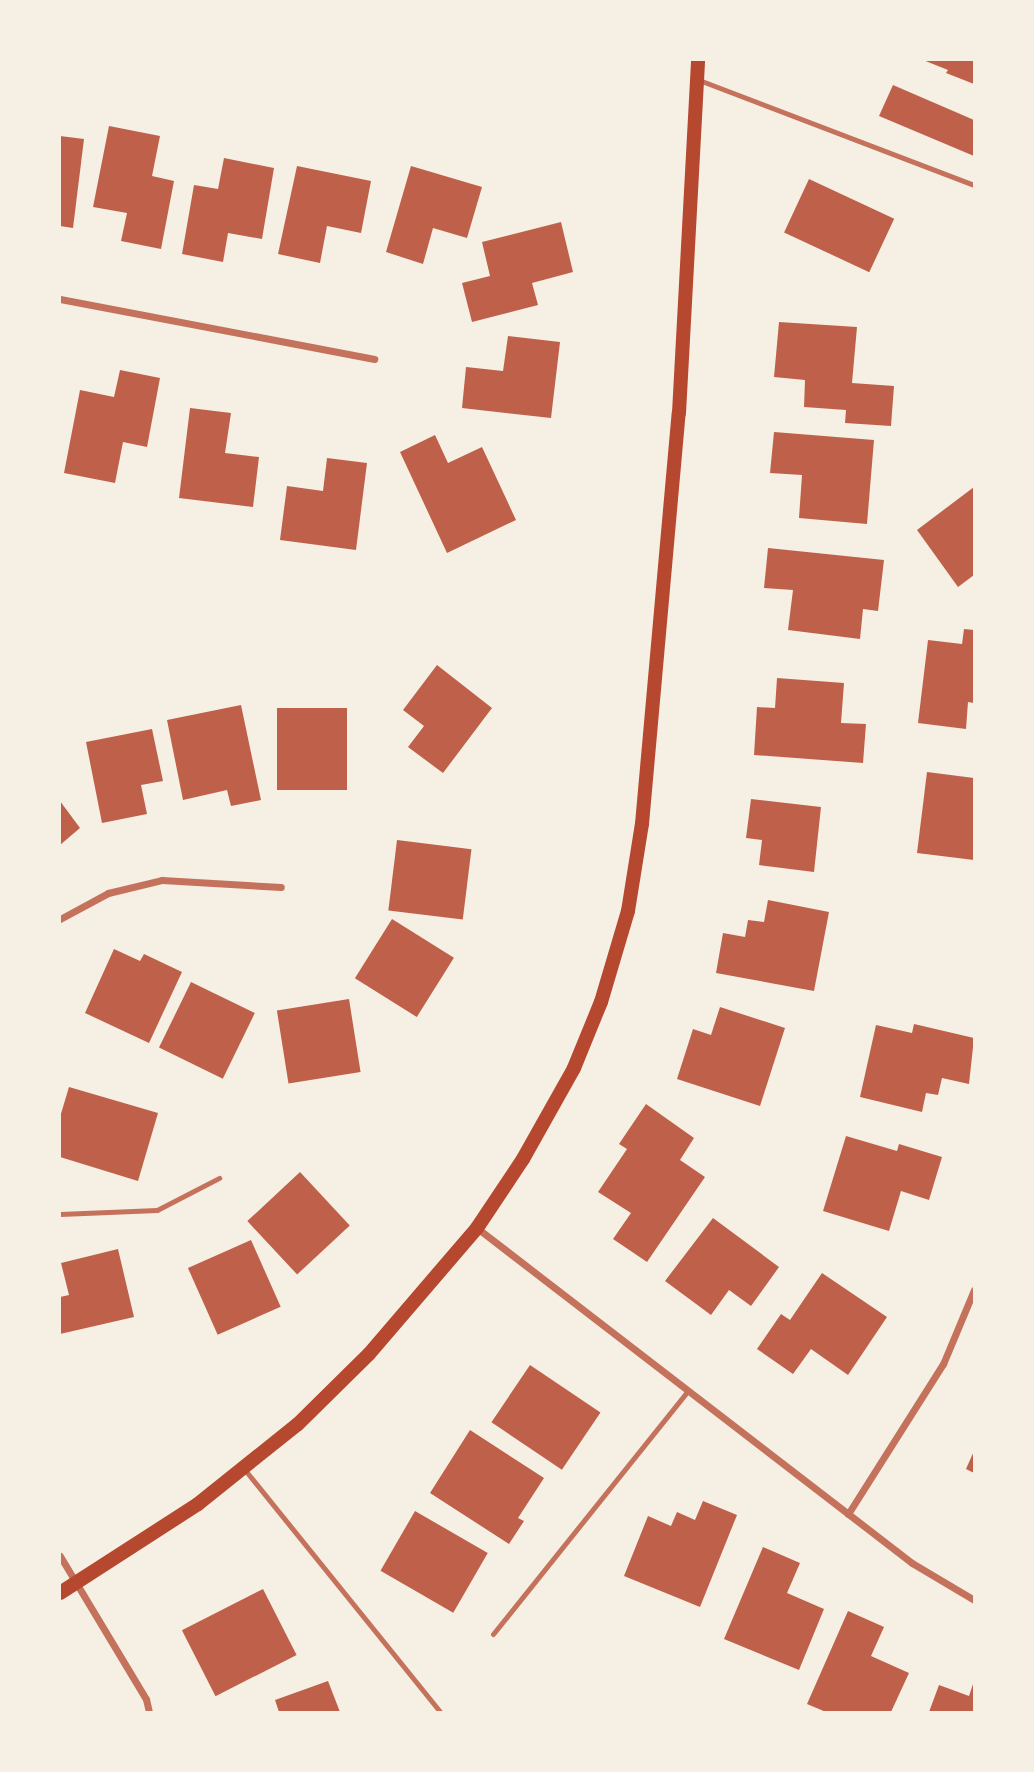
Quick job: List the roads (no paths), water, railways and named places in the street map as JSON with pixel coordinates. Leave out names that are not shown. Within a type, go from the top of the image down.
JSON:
[{"type":"main road","points":[[60,1593],[198,1504],[298,1424],[369,1354],[477,1228],[523,1159],[574,1068],[601,1002],[628,911],[642,824],[679,413],[698,60]]},
{"type":"street","points":[[60,299],[374,359]]},
{"type":"street","points":[[60,919],[108,893],[162,880],[281,887]]},
{"type":"street","points":[[477,1228],[686,1393],[912,1563],[975,1600]]},
{"type":"street","points":[[848,1514],[943,1364],[975,1290]]},
{"type":"street","points":[[60,1556],[74,1586],[146,1699],[149,1713]]},
{"type":"lane","points":[[696,79],[975,185]]},
{"type":"lane","points":[[60,1213],[157,1210],[219,1178]]},
{"type":"lane","points":[[493,1634],[686,1393]]},
{"type":"lane","points":[[243,1468],[440,1713]]}]
